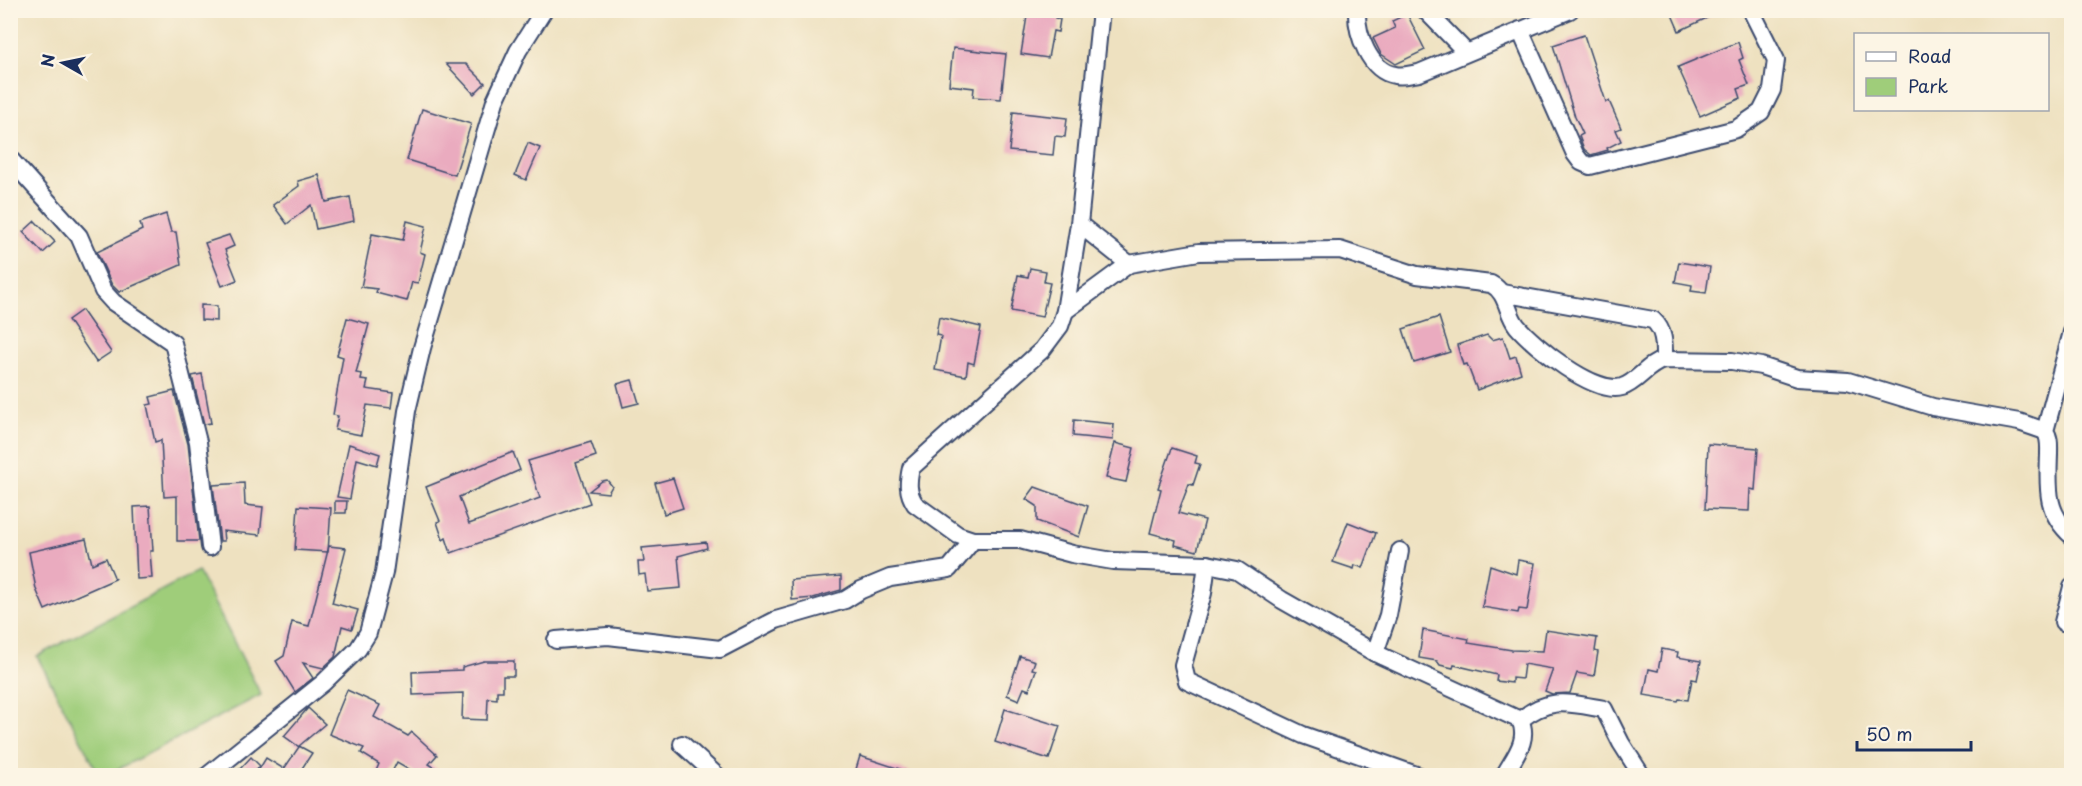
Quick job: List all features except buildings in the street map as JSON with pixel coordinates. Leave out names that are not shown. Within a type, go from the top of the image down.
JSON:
[{"type":"street","points":[[210,775],[323,683],[358,648],[368,633],[384,573],[407,411],[422,348],[495,101],[518,51],[543,10]]},
{"type":"street","points":[[1101,10],[1079,224],[1065,311],[1060,326],[1042,351],[911,468],[909,493],[915,504],[958,535],[973,540],[1020,540],[1072,555],[1113,561],[1208,564],[1237,570],[1282,600],[1375,653],[1520,720],[1525,730],[1524,740],[1504,776]]},
{"type":"street","points":[[1357,10],[1356,26],[1363,46],[1384,71],[1393,75],[1419,73],[1465,51],[1570,10]]},
{"type":"street","points":[[1425,10],[1465,51]]},
{"type":"street","points":[[1520,30],[1575,154],[1581,162],[1590,166],[1736,129],[1761,112],[1772,90],[1776,60],[1752,10]]},
{"type":"street","points":[[10,159],[79,236],[103,291],[113,302],[173,343],[198,442],[210,547]]},
{"type":"street","points":[[1079,224],[1129,264]]},
{"type":"street","points":[[1065,311],[1129,264],[1199,252],[1340,250],[1418,275],[1491,284],[1502,293],[1515,324],[1524,333],[1586,380],[1603,387],[1623,387],[1656,362],[1664,360],[1732,361],[1761,366],[1797,378],[1848,381],[1933,407],[2019,422],[2045,431],[2049,438],[2048,481],[2053,513],[2056,522],[2072,536]]},
{"type":"street","points":[[1502,293],[1653,320],[1659,326],[1663,338],[1664,360]]},
{"type":"street","points":[[2045,431],[2072,332]]},
{"type":"street","points":[[556,640],[608,636],[720,649],[776,620],[845,600],[861,590],[890,579],[949,569],[973,540]]},
{"type":"street","points":[[1375,653],[1388,615],[1401,551]]},
{"type":"street","points":[[1208,564],[1203,593],[1183,665],[1187,681],[1304,735],[1419,776]]},
{"type":"street","points":[[2064,622],[2072,587]]},
{"type":"street","points":[[1520,720],[1541,705],[1553,703],[1604,709],[1621,743],[1642,776]]},
{"type":"street","points":[[682,744],[717,776]]},
{"type":"green space","points":[[198,571],[261,695],[107,775],[99,775],[37,656]]}]
